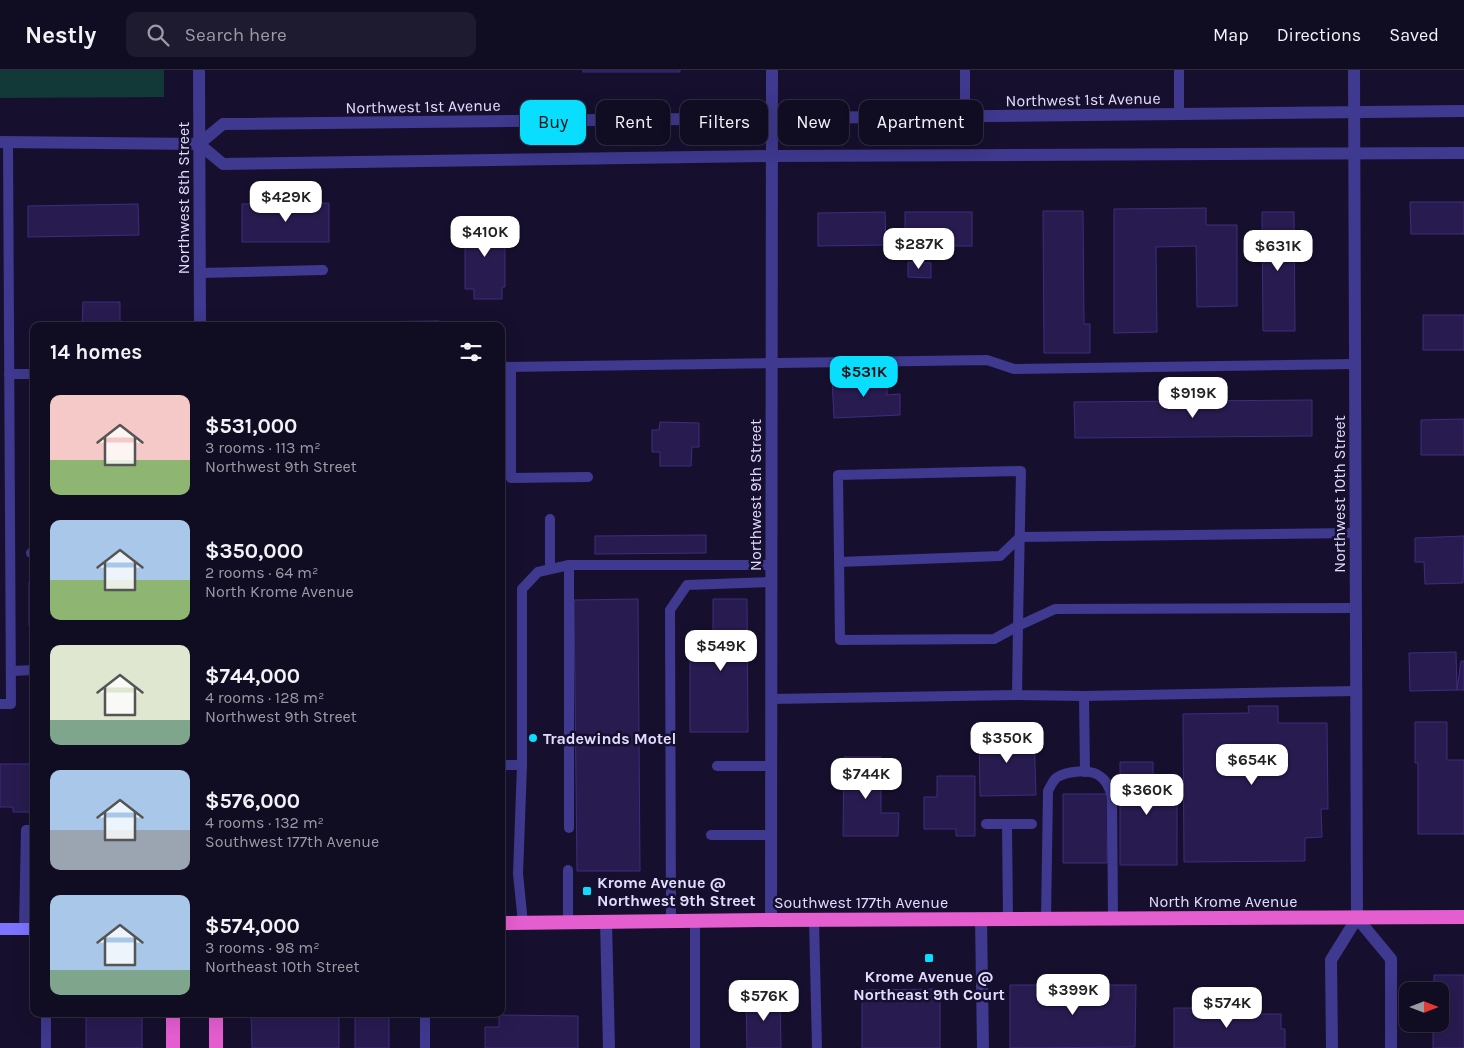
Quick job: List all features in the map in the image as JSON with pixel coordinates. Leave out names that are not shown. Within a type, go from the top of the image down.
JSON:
[{"type":"highway","name":"North Krome Avenue","points":[[981,919],[1464,917]]},
{"type":"highway","name":"Southwest 177th Avenue","points":[[505,923],[981,919]]},
{"type":"highway","points":[[172,1017],[173,1048]]},
{"type":"highway","points":[[216,1017],[216,1048]]},
{"type":"main road","points":[[0,929],[29,929]]},
{"type":"street","name":"Northwest 8th Street","points":[[199,70],[200,322]]},
{"type":"street","name":"Northwest 9th Street","points":[[771,920],[772,70]]},
{"type":"street","name":"Northwest 10th Street","points":[[1354,70],[1357,918]]},
{"type":"street","name":"Northwest 1st Avenue","points":[[983,116],[1464,111]]},
{"type":"street","name":"Northwest 1st Avenue","points":[[199,144],[223,124],[859,117]]},
{"type":"street","points":[[4,142],[199,144],[223,164],[772,156],[1464,153]]},
{"type":"street","points":[[1332,1048],[1331,960],[1357,918],[1390,959],[1391,1048]]},
{"type":"street","points":[[981,919],[983,1048]]},
{"type":"street","points":[[606,922],[609,1048]]},
{"type":"lane","points":[[965,70],[965,100]]},
{"type":"lane","points":[[1178,70],[1178,114]]},
{"type":"lane","points":[[0,704],[11,704],[9,374],[4,142]]},
{"type":"lane","points":[[200,273],[323,270]]},
{"type":"lane","points":[[588,477],[511,478],[506,368],[987,360],[1014,369],[1355,364]]},
{"type":"lane","points":[[9,374],[30,374]]},
{"type":"lane","points":[[1017,695],[1018,626],[1021,471],[838,475],[840,640],[994,639],[1018,626],[1055,609],[1356,608]]},
{"type":"lane","points":[[550,519],[550,568]]},
{"type":"lane","points":[[839,562],[1000,556],[1020,537],[1356,533]]},
{"type":"lane","points":[[523,923],[518,874],[522,765],[522,589],[538,572],[569,565],[771,565]]},
{"type":"lane","points":[[569,565],[569,828]]},
{"type":"lane","points":[[671,921],[670,610],[687,585],[771,582]]},
{"type":"lane","points":[[10,671],[30,670]]},
{"type":"lane","points":[[771,699],[1356,691]]},
{"type":"lane","points":[[1084,696],[1085,772]]},
{"type":"lane","points":[[505,765],[522,765]]},
{"type":"lane","points":[[717,766],[771,766]]},
{"type":"lane","points":[[1046,919],[1048,791],[1055,780],[1066,773],[1085,772],[1100,775],[1106,782],[1112,798],[1113,919]]},
{"type":"lane","points":[[986,824],[1032,824]]},
{"type":"lane","points":[[1007,824],[1008,919]]},
{"type":"lane","points":[[29,929],[26,830],[30,830]]},
{"type":"lane","points":[[711,835],[771,835]]},
{"type":"lane","points":[[568,870],[568,922]]},
{"type":"lane","points":[[814,920],[817,1048]]},
{"type":"lane","points":[[695,921],[695,1048]]},
{"type":"lane","points":[[46,1017],[46,1048]]},
{"type":"lane","points":[[425,1017],[425,1048]]},
{"type":"green space","points":[[0,70],[164,70],[164,97],[0,98]]},
{"type":"building","points":[[583,70],[680,70],[680,72],[583,72]]},
{"type":"building","points":[[1410,202],[1464,202],[1464,234],[1411,234]]},
{"type":"building","points":[[329,203],[329,242],[242,242],[242,204]]},
{"type":"building","points":[[138,204],[139,235],[28,237],[28,206]]},
{"type":"building","points":[[1206,208],[1206,225],[1237,225],[1237,306],[1197,307],[1196,246],[1156,247],[1157,332],[1114,333],[1114,209]]},
{"type":"building","points":[[1043,211],[1083,211],[1084,324],[1090,324],[1090,353],[1044,353]]},
{"type":"building","points":[[885,212],[886,245],[818,246],[818,213]]},
{"type":"building","points":[[905,212],[972,212],[972,246],[905,246]]},
{"type":"building","points":[[1262,212],[1294,212],[1295,331],[1263,331]]},
{"type":"building","points":[[505,219],[505,287],[502,287],[502,299],[474,299],[474,289],[465,289],[465,220]]},
{"type":"building","points":[[908,262],[931,263],[931,278],[908,277]]},
{"type":"building","points":[[83,302],[120,302],[120,322],[82,322]]},
{"type":"building","points":[[1423,315],[1464,315],[1464,350],[1423,350]]},
{"type":"building","points":[[439,321],[439,322],[358,322]]},
{"type":"building","points":[[887,376],[887,395],[900,394],[900,415],[834,418],[832,378]]},
{"type":"building","points":[[1312,400],[1312,436],[1075,438],[1074,402]]},
{"type":"building","points":[[1464,419],[1464,455],[1421,455],[1421,420]]},
{"type":"building","points":[[660,422],[699,423],[699,447],[692,447],[691,466],[660,466],[660,452],[652,452],[652,430],[659,430]]},
{"type":"building","points":[[706,535],[706,553],[595,554],[595,536]]},
{"type":"building","points":[[1464,536],[1463,583],[1425,584],[1424,562],[1415,562],[1415,538]]},
{"type":"building","points":[[29,582],[30,582],[30,625]]},
{"type":"building","points":[[638,599],[640,871],[577,871],[574,600]]},
{"type":"building","points":[[713,599],[747,599],[748,732],[690,732],[690,639],[713,639]]},
{"type":"building","points":[[1456,652],[1457,690],[1410,691],[1409,653]]},
{"type":"building","points":[[1461,661],[1464,661],[1464,690],[1457,690]]},
{"type":"building","points":[[1248,706],[1278,706],[1278,723],[1327,723],[1328,809],[1321,809],[1322,837],[1305,838],[1305,861],[1184,862],[1183,714],[1249,713]]},
{"type":"building","points":[[1415,722],[1447,722],[1447,760],[1464,760],[1464,834],[1418,834],[1418,763],[1415,763]]},
{"type":"building","points":[[979,732],[1034,732],[1036,795],[980,796]]},
{"type":"building","points":[[844,757],[881,757],[881,813],[899,813],[898,836],[843,836]]},
{"type":"building","points":[[1120,762],[1153,762],[1153,776],[1177,776],[1177,865],[1120,865]]},
{"type":"building","points":[[0,764],[30,764],[30,812],[13,812],[13,807],[0,807]]},
{"type":"building","points":[[937,776],[975,776],[975,836],[956,836],[956,829],[924,829],[924,797],[937,797]]},
{"type":"building","points":[[1063,794],[1108,794],[1107,863],[1063,863]]},
{"type":"building","points":[[1434,975],[1464,975],[1464,1048],[1433,1048],[1433,1032],[1449,1032],[1449,982],[1434,982]]},
{"type":"building","points":[[1010,985],[1136,985],[1135,1047],[1010,1048]]},
{"type":"building","points":[[940,989],[940,1048],[862,1048],[862,990]]},
{"type":"building","points":[[746,995],[780,995],[781,1048],[747,1048]]},
{"type":"building","points":[[1174,1008],[1239,1008],[1239,1014],[1281,1014],[1281,1029],[1285,1029],[1285,1048],[1174,1048]]},
{"type":"building","points":[[505,1015],[578,1016],[578,1048],[485,1048],[485,1027],[499,1027],[499,1017],[505,1017]]},
{"type":"building","points":[[86,1017],[142,1017],[142,1048],[86,1048]]},
{"type":"building","points":[[251,1017],[339,1017],[339,1048],[252,1048]]},
{"type":"building","points":[[355,1017],[389,1017],[389,1048],[355,1048]]},
{"type":"place","name":"Tradewinds Motel","points":[[533,738]]},
{"type":"place","name":"Krome Avenue @ Northwest 9th Street","points":[[587,891]]},
{"type":"place","name":"Krome Avenue @ Northeast 9th Court","points":[[929,958]]}]
